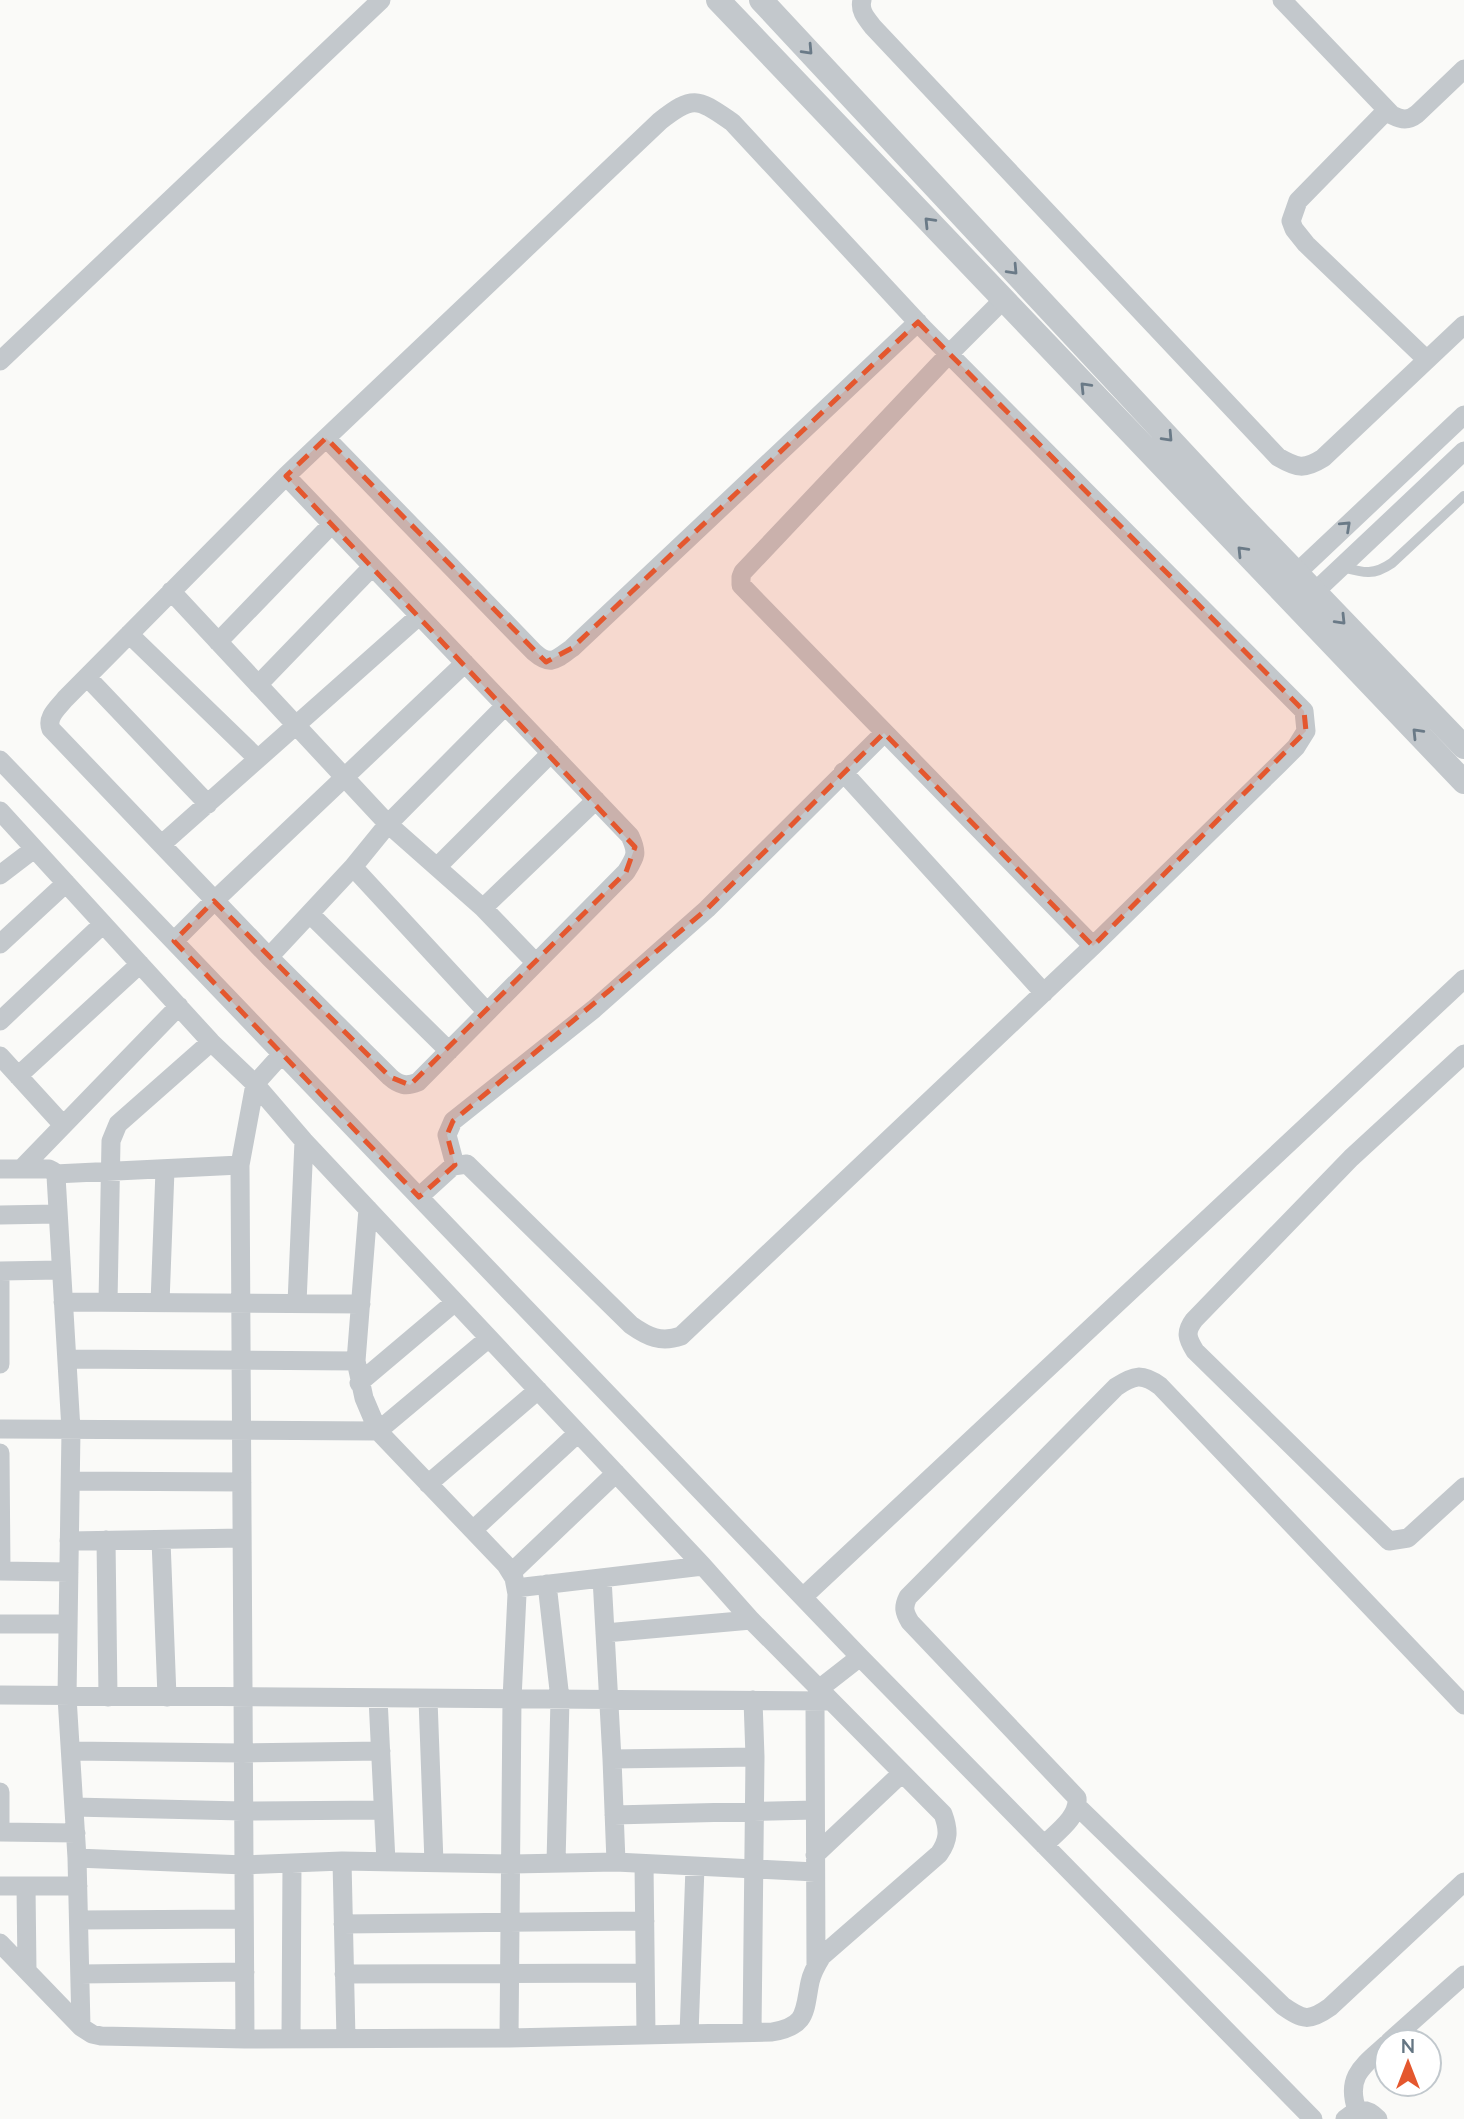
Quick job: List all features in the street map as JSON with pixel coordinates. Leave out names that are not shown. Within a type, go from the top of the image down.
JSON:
[{"type":"street","points":[[0,361],[381,0]]},
{"type":"street","points":[[718,0],[1003,300],[1287,581]]},
{"type":"street","points":[[761,0],[1306,601],[1464,782]]},
{"type":"street","points":[[862,0],[860,4],[864,15],[873,27],[1278,457],[1293,466],[1310,467],[1323,458],[1464,325]]},
{"type":"street","points":[[1282,0],[1387,110],[1401,119],[1411,118],[1464,69]]},
{"type":"street","points":[[286,476],[630,836],[635,847],[635,858],[626,872],[418,1082],[410,1085],[396,1082],[214,901],[49,724],[54,712],[87,677],[286,476],[660,121],[676,109],[694,102],[704,104],[732,122],[948,354],[1304,711],[1306,731],[1296,747],[1044,993],[681,1336],[660,1340],[647,1336],[631,1325],[467,1164],[455,1165],[419,1197]]},
{"type":"street","points":[[1387,110],[1298,201],[1291,221],[1306,244],[1427,360]]},
{"type":"street","points":[[1003,300],[948,354],[743,572],[741,585],[1093,946]]},
{"type":"street","points":[[326,438],[534,652],[549,662],[572,648],[918,322]]},
{"type":"street","points":[[1287,581],[1464,415]]},
{"type":"street","points":[[1306,601],[1464,452]]},
{"type":"street","points":[[218,642],[332,524]]},
{"type":"street","points":[[258,685],[372,567]]},
{"type":"street","points":[[171,592],[388,824],[483,908],[536,963]]},
{"type":"street","points":[[1306,601],[1464,747]]},
{"type":"street","points":[[162,844],[419,616]]},
{"type":"street","points":[[129,634],[258,759]]},
{"type":"street","points":[[174,941],[465,663]]},
{"type":"street","points":[[87,677],[208,804]]},
{"type":"street","points":[[269,957],[353,867],[388,824],[505,706]]},
{"type":"street","points":[[455,1165],[447,1135],[453,1121],[594,1009],[696,918],[884,733]]},
{"type":"street","points":[[438,866],[551,754]]},
{"type":"street","points":[[0,760],[860,1657],[1313,2119]]},
{"type":"street","points":[[843,772],[1044,993]]},
{"type":"street","points":[[483,908],[596,800]]},
{"type":"street","points":[[0,811],[211,1042],[254,1084],[822,1697],[943,1814],[948,1834],[939,1854],[822,1956],[810,1983],[804,2015],[784,2030],[509,2038],[109,2037],[92,2034],[81,2027],[0,1943]]},
{"type":"street","points":[[0,875],[34,849]]},
{"type":"street","points":[[353,867],[487,1012]]},
{"type":"street","points":[[0,944],[66,883]]},
{"type":"street","points":[[310,914],[449,1051]]},
{"type":"street","points":[[0,1021],[103,924]]},
{"type":"street","points":[[18,1076],[140,964]]},
{"type":"street","points":[[803,1597],[1464,979]]},
{"type":"street","points":[[22,1168],[179,1006]]},
{"type":"street","points":[[107,1302],[111,1141],[118,1124],[211,1042]]},
{"type":"street","points":[[245,2039],[240,1165],[254,1084],[282,1054]]},
{"type":"street","points":[[1464,1054],[1351,1158],[1194,1320],[1187,1335],[1195,1351],[1389,1541],[1408,1538],[1464,1487]]},
{"type":"street","points":[[0,1056],[63,1125]]},
{"type":"street","points":[[297,1303],[304,1141]]},
{"type":"street","points":[[0,1169],[49,1169],[55,1174],[240,1165]]},
{"type":"street","points":[[160,1303],[164,1170]]},
{"type":"street","points":[[55,1174],[71,1430],[67,1697],[76,1833],[81,2027]]},
{"type":"street","points":[[368,1209],[356,1361],[359,1383],[378,1431],[506,1565],[513,1580],[509,2038]]},
{"type":"street","points":[[0,1215],[57,1214]]},
{"type":"street","points":[[0,1364],[0,1271],[61,1270]]},
{"type":"street","points":[[63,1302],[360,1304]]},
{"type":"street","points":[[359,1383],[455,1302]]},
{"type":"street","points":[[0,1429],[378,1431],[489,1338]]},
{"type":"street","points":[[66,1359],[356,1361]]},
{"type":"street","points":[[1044,1845],[1073,1815],[1078,1807],[1077,1798],[910,1622],[904,1613],[904,1605],[908,1597],[1116,1387],[1127,1380],[1140,1376],[1151,1379],[1160,1386],[1464,1705]]},
{"type":"street","points":[[428,1483],[538,1390]]},
{"type":"street","points":[[473,1530],[578,1433]]},
{"type":"street","points":[[0,1453],[1,1571],[69,1572]]},
{"type":"street","points":[[513,1580],[616,1473]]},
{"type":"street","points":[[71,1481],[242,1482]]},
{"type":"street","points":[[69,1541],[243,1538]]},
{"type":"street","points":[[161,1539],[167,1697]]},
{"type":"street","points":[[106,1540],[107,1697]]},
{"type":"street","points":[[513,1580],[547,1584],[703,1566]]},
{"type":"street","points":[[601,1578],[616,1862]]},
{"type":"street","points":[[547,1584],[560,1699],[556,1863]]},
{"type":"street","points":[[605,1633],[751,1620]]},
{"type":"street","points":[[0,1623],[68,1624]]},
{"type":"street","points":[[816,1966],[815,1810],[822,1697],[860,1657]]},
{"type":"street","points":[[0,1695],[609,1700],[822,1697]]},
{"type":"street","points":[[378,1698],[386,1862]]},
{"type":"street","points":[[428,1699],[434,1863]]},
{"type":"street","points":[[752,1700],[755,1757],[752,2032]]},
{"type":"street","points":[[71,1751],[381,1751]]},
{"type":"street","points":[[612,1759],[755,1757]]},
{"type":"street","points":[[77,1858],[244,1865],[342,1861],[512,1864],[616,1862],[752,1870],[815,1864],[902,1773]]},
{"type":"street","points":[[0,1792],[0,1832],[76,1833]]},
{"type":"street","points":[[74,1807],[243,1811],[383,1810]]},
{"type":"street","points":[[1078,1807],[1283,2006],[1298,2017],[1318,2016],[1330,2007],[1464,1882]]},
{"type":"street","points":[[614,1815],[815,1810]]},
{"type":"street","points":[[342,1861],[346,2039]]},
{"type":"street","points":[[292,1863],[292,2039]]},
{"type":"street","points":[[644,1864],[646,2035]]},
{"type":"street","points":[[689,2034],[695,1867]]},
{"type":"street","points":[[0,1886],[78,1886]]},
{"type":"street","points":[[26,1886],[27,1971]]},
{"type":"street","points":[[79,1920],[244,1919]]},
{"type":"street","points":[[343,1924],[645,1921]]},
{"type":"street","points":[[80,1974],[245,1972]]},
{"type":"street","points":[[344,1974],[645,1973]]},
{"type":"street","points":[[1405,2028],[1464,1975]]},
{"type":"street","points":[[1373,2056],[1354,2080],[1351,2114],[1366,2109],[1378,2119]]},
{"type":"lane","points":[[1342,566],[1366,573],[1381,571],[1464,496]]},
{"type":"highlighted area","points":[[918,322],[1304,711],[1306,731],[1093,946],[884,733],[707,909],[453,1121],[447,1135],[455,1165],[419,1197],[174,941],[214,901],[390,1077],[410,1085],[626,872],[635,847],[286,476],[326,438],[546,662],[572,648]]}]
